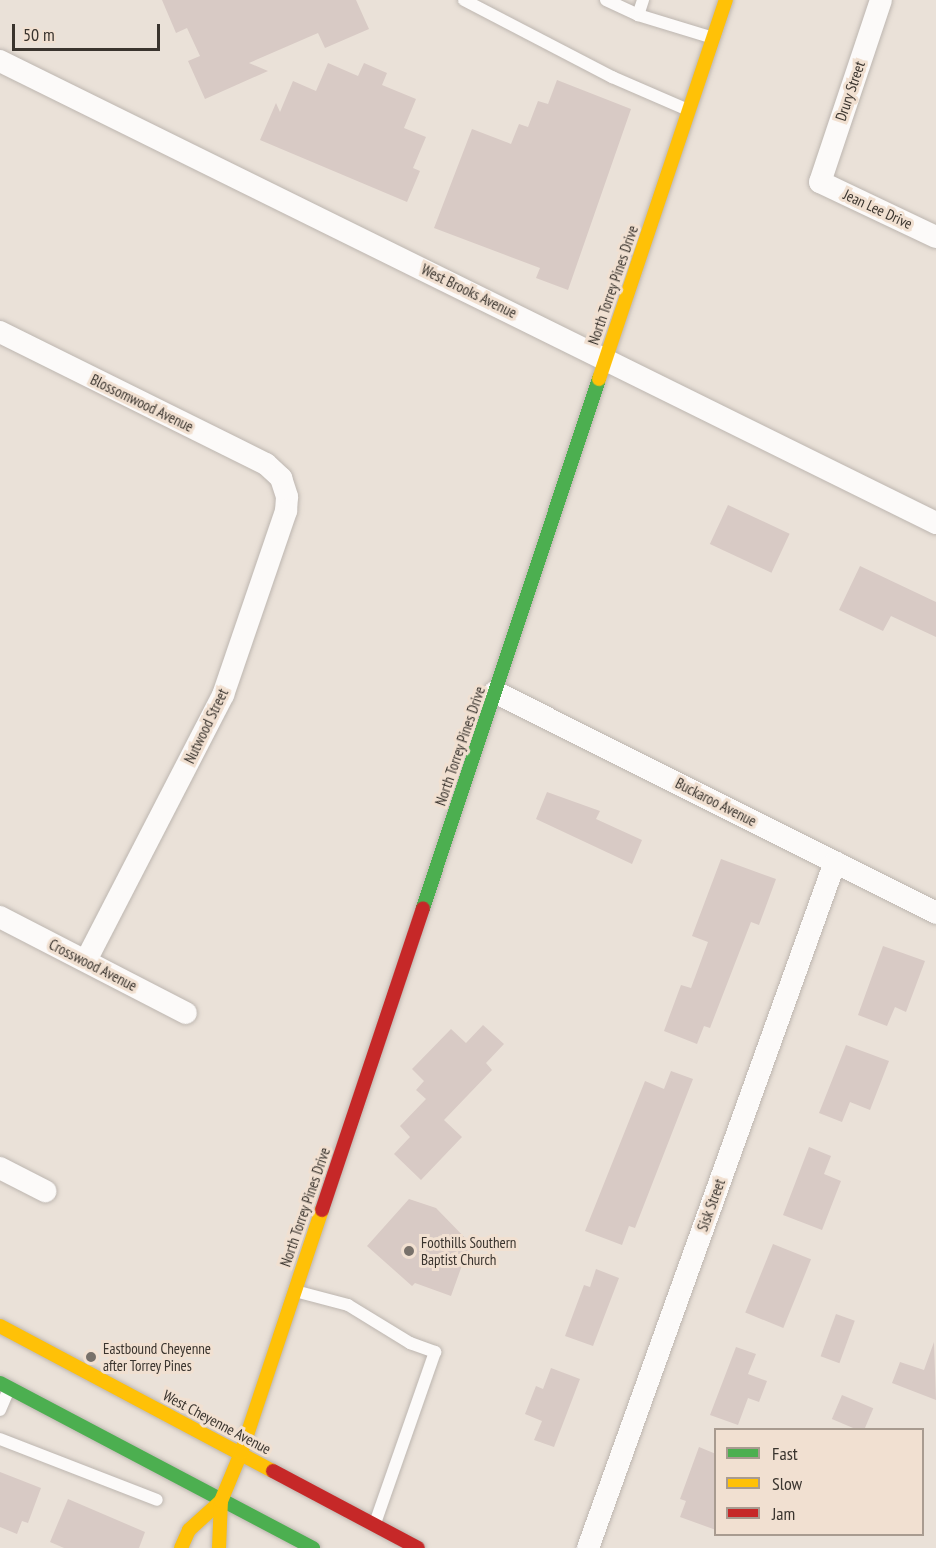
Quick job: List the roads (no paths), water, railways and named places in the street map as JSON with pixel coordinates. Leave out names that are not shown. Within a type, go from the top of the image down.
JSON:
[{"type":"main road","name":"North Torrey Pines Drive","points":[[219,1548],[221,1501],[241,1453],[726,0]]},
{"type":"main road","name":"West Cheyenne Avenue","points":[[0,1326],[375,1523],[418,1548]]},
{"type":"main road","points":[[5,1385],[313,1548]]},
{"type":"main road","name":"North Torrey Pines Drive","points":[[181,1548],[189,1530],[221,1501]]},
{"type":"street","name":"Drury Street","points":[[820,182],[881,0]]},
{"type":"street","name":"West Brooks Avenue","points":[[0,61],[606,358],[936,523]]},
{"type":"street","name":"Jean Lee Drive","points":[[820,182],[936,237]]},
{"type":"street","name":"Blossomwood Avenue","points":[[0,332],[266,464],[281,478]]},
{"type":"street","name":"Nutwood Street","points":[[86,961],[223,694],[286,511],[287,496],[281,478]]},
{"type":"street","name":"Buckaroo Avenue","points":[[495,692],[936,914]]},
{"type":"street","name":"Sisk Street","points":[[588,1548],[835,862]]},
{"type":"street","name":"Crosswood Avenue","points":[[0,917],[186,1013]]},
{"type":"street","points":[[0,1168],[45,1191]]},
{"type":"lane","points":[[606,0],[638,15],[714,38]]},
{"type":"lane","points":[[638,15],[643,0]]},
{"type":"lane","points":[[462,1],[612,77],[689,110]]},
{"type":"lane","points":[[294,1291],[348,1305],[410,1343],[435,1352],[375,1523]]},
{"type":"lane","points":[[0,1410],[5,1385]]},
{"type":"lane","points":[[0,1439],[157,1500]]},
{"type":"place","name":"Foothills Southern Baptist Church","points":[[409,1251]]},
{"type":"place","name":"Eastbound Cheyenne after Torrey Pines","points":[[91,1357]]}]
